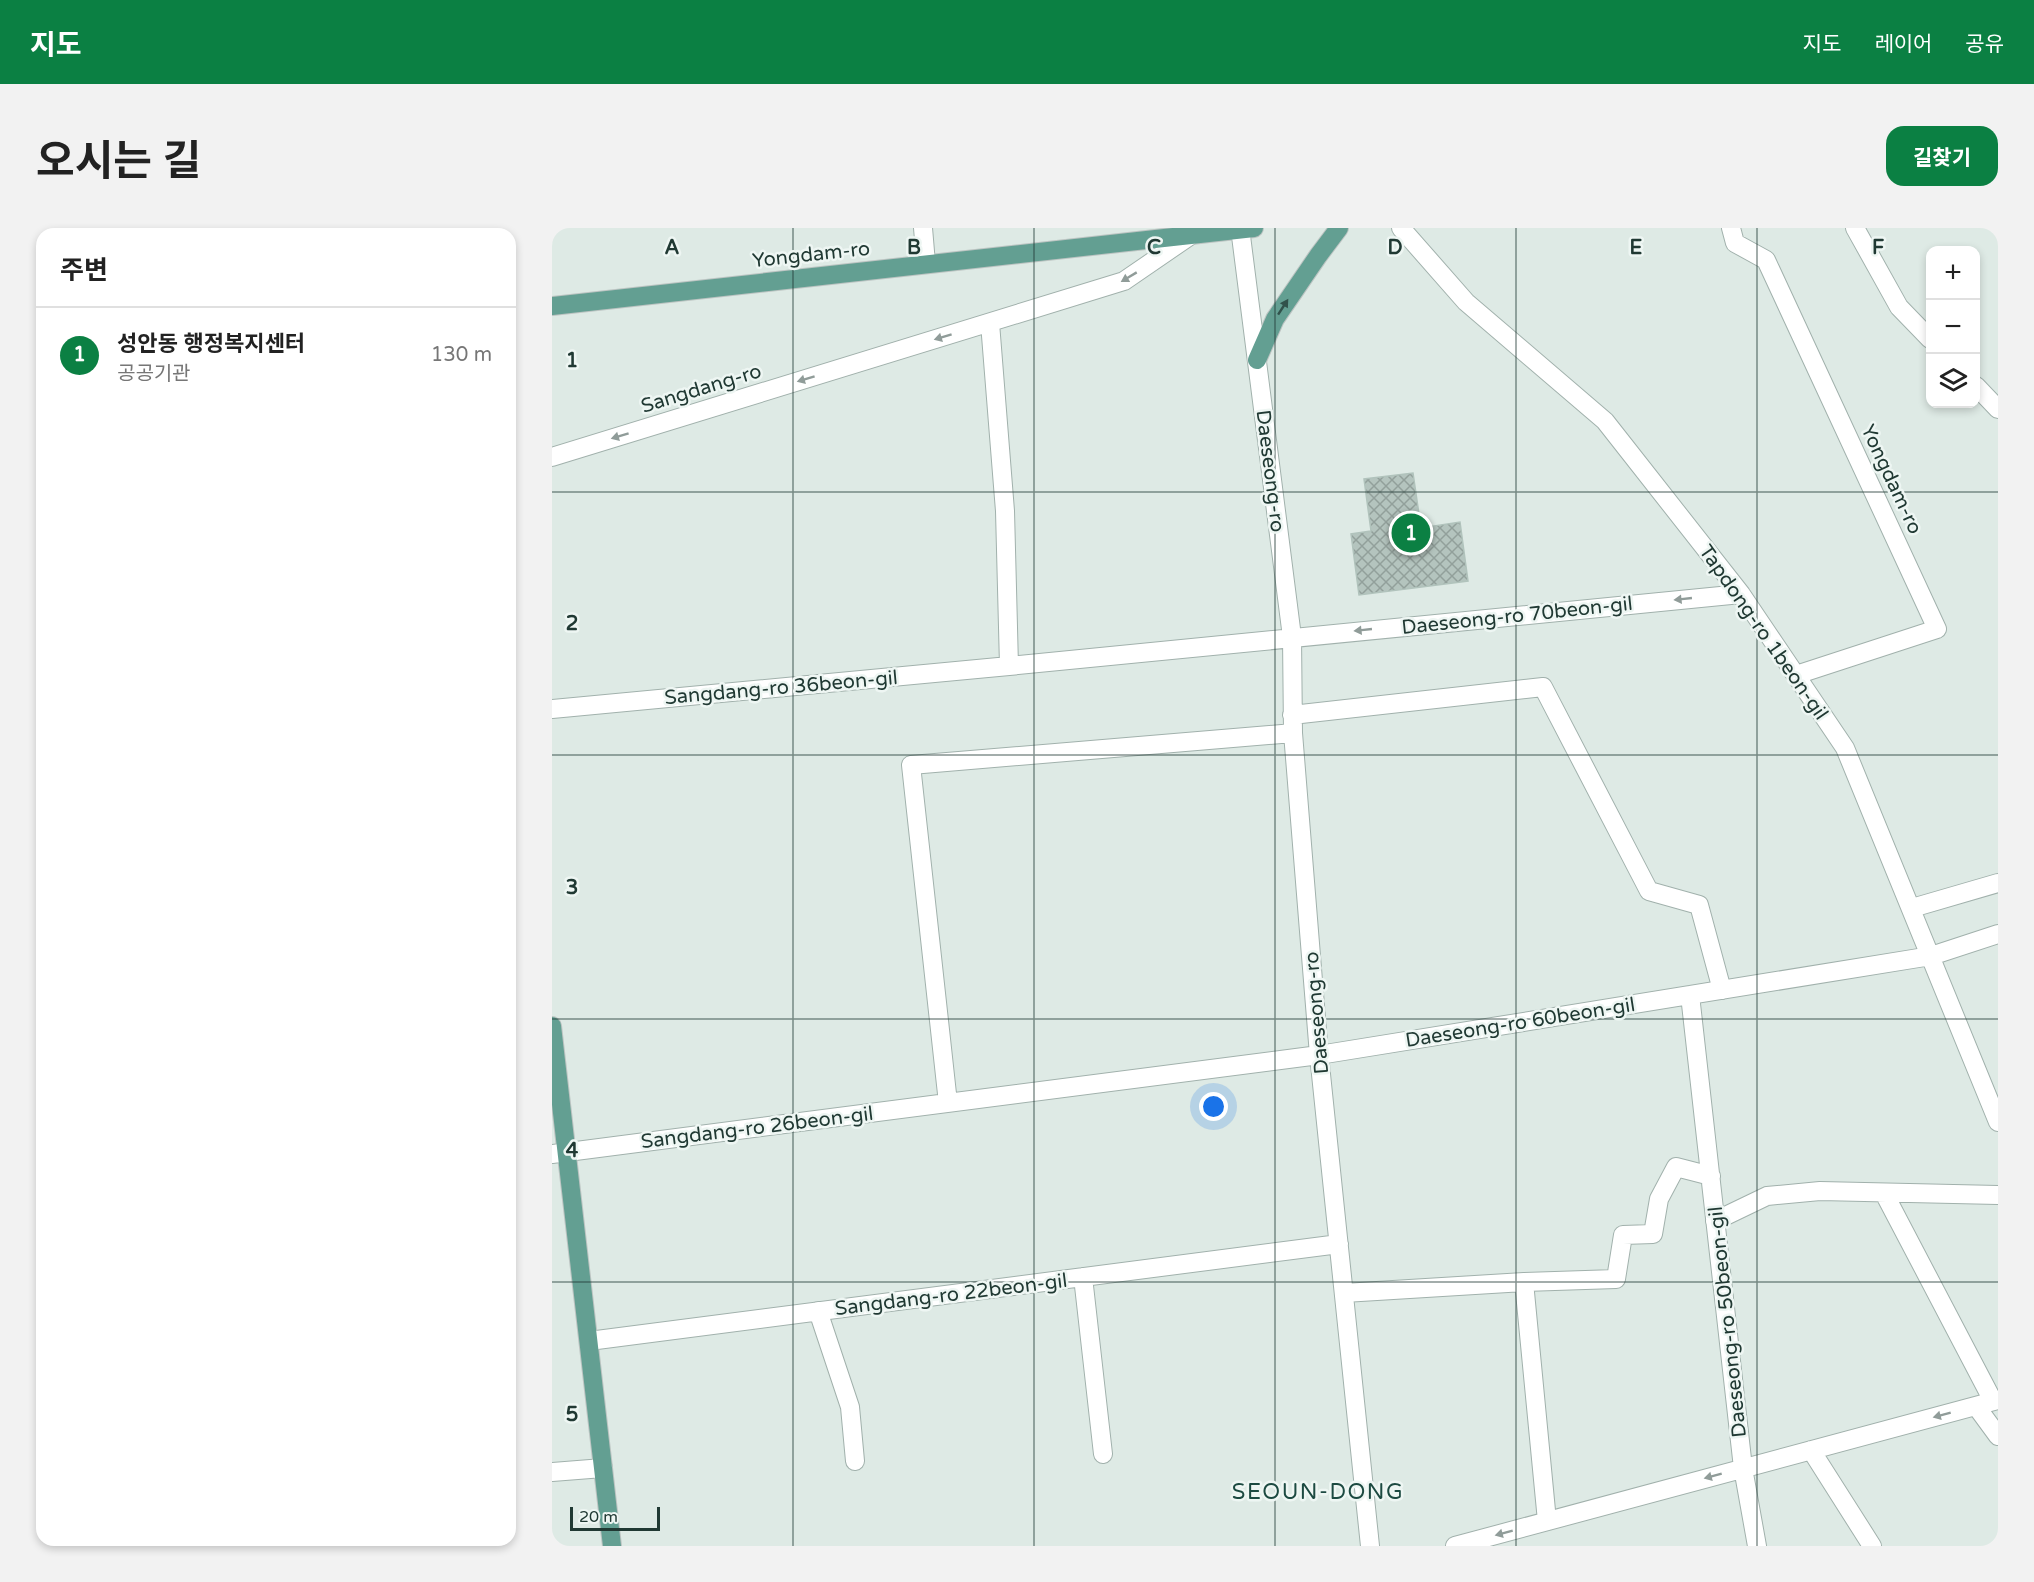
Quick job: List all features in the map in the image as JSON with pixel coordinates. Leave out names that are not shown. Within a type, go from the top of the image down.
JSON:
[{"type":"main road","points":[[1257,360],[1275,319],[1317,256],[1339,228]]},
{"type":"main road","name":"Yongdam-ro","points":[[552,306],[1245,229]]},
{"type":"main road","points":[[552,1026],[559,1153],[589,1341],[612,1546]]},
{"type":"street","points":[[923,228],[926,263]]},
{"type":"street","name":"Tapdong-ro 1beon-gil","points":[[1401,228],[1466,302],[1605,421],[1741,594],[1845,748],[1998,1122]]},
{"type":"street","name":"Yongdam-ro","points":[[1731,228],[1735,243],[1766,260],[1937,629],[1796,675]]},
{"type":"street","points":[[1855,228],[1899,307],[1926,335]]},
{"type":"street","name":"Daeseong-ro","points":[[1245,229],[1257,360],[1292,637],[1293,724],[1319,1055],[1370,1546]]},
{"type":"street","points":[[1009,666],[1005,511],[990,323],[1124,281],[1194,233]]},
{"type":"street","name":"Sangdang-ro","points":[[552,457],[990,323]]},
{"type":"street","points":[[1980,390],[1998,409]]},
{"type":"street","name":"Daeseong-ro 70beon-gil","points":[[1292,637],[1741,594]]},
{"type":"street","name":"Sangdang-ro 36beon-gil","points":[[552,709],[1292,637]]},
{"type":"street","points":[[948,1103],[910,765],[1293,724],[1543,687],[1649,891],[1699,904],[1722,990]]},
{"type":"street","points":[[1912,908],[1998,883]]},
{"type":"street","name":"Daeseong-ro 60beon-gil","points":[[1319,1055],[1931,956],[1998,934]]},
{"type":"street","name":"Daeseong-ro 50beon-gil","points":[[1690,995],[1743,1468],[1757,1546]]},
{"type":"street","name":"Sangdang-ro 26beon-gil","points":[[559,1153],[1319,1055]]},
{"type":"street","points":[[1344,1293],[1616,1279],[1623,1235],[1653,1234],[1659,1198],[1676,1167],[1711,1176]]},
{"type":"street","points":[[1715,1221],[1767,1196],[1820,1191],[1998,1196]]},
{"type":"street","points":[[1884,1193],[1989,1402],[1998,1436]]},
{"type":"street","name":"Sangdang-ro 22beon-gil","points":[[589,1341],[1339,1244]]},
{"type":"street","name":"Sangdang-ro 22beon-gil","points":[[1083,1277],[1103,1454]]},
{"type":"street","points":[[1524,1282],[1547,1521]]},
{"type":"street","name":"Sangdang-ro 22beon-gil","points":[[818,1311],[850,1407],[855,1461]]},
{"type":"street","name":"Daeseong-ro 50beon-gil","points":[[1455,1546],[1989,1402]]},
{"type":"street","points":[[1811,1450],[1872,1546]]},
{"type":"street","points":[[552,1472],[603,1468]]},
{"type":"building","points":[[1413,473],[1421,528],[1460,522],[1468,581],[1359,595],[1351,534],[1371,531],[1364,479]]},
{"type":"place","name":"성안동 행정복지센터","points":[[1411,533]]},
{"type":"district","name":"SEOUN-DONG","points":[[1318,1491]]}]
